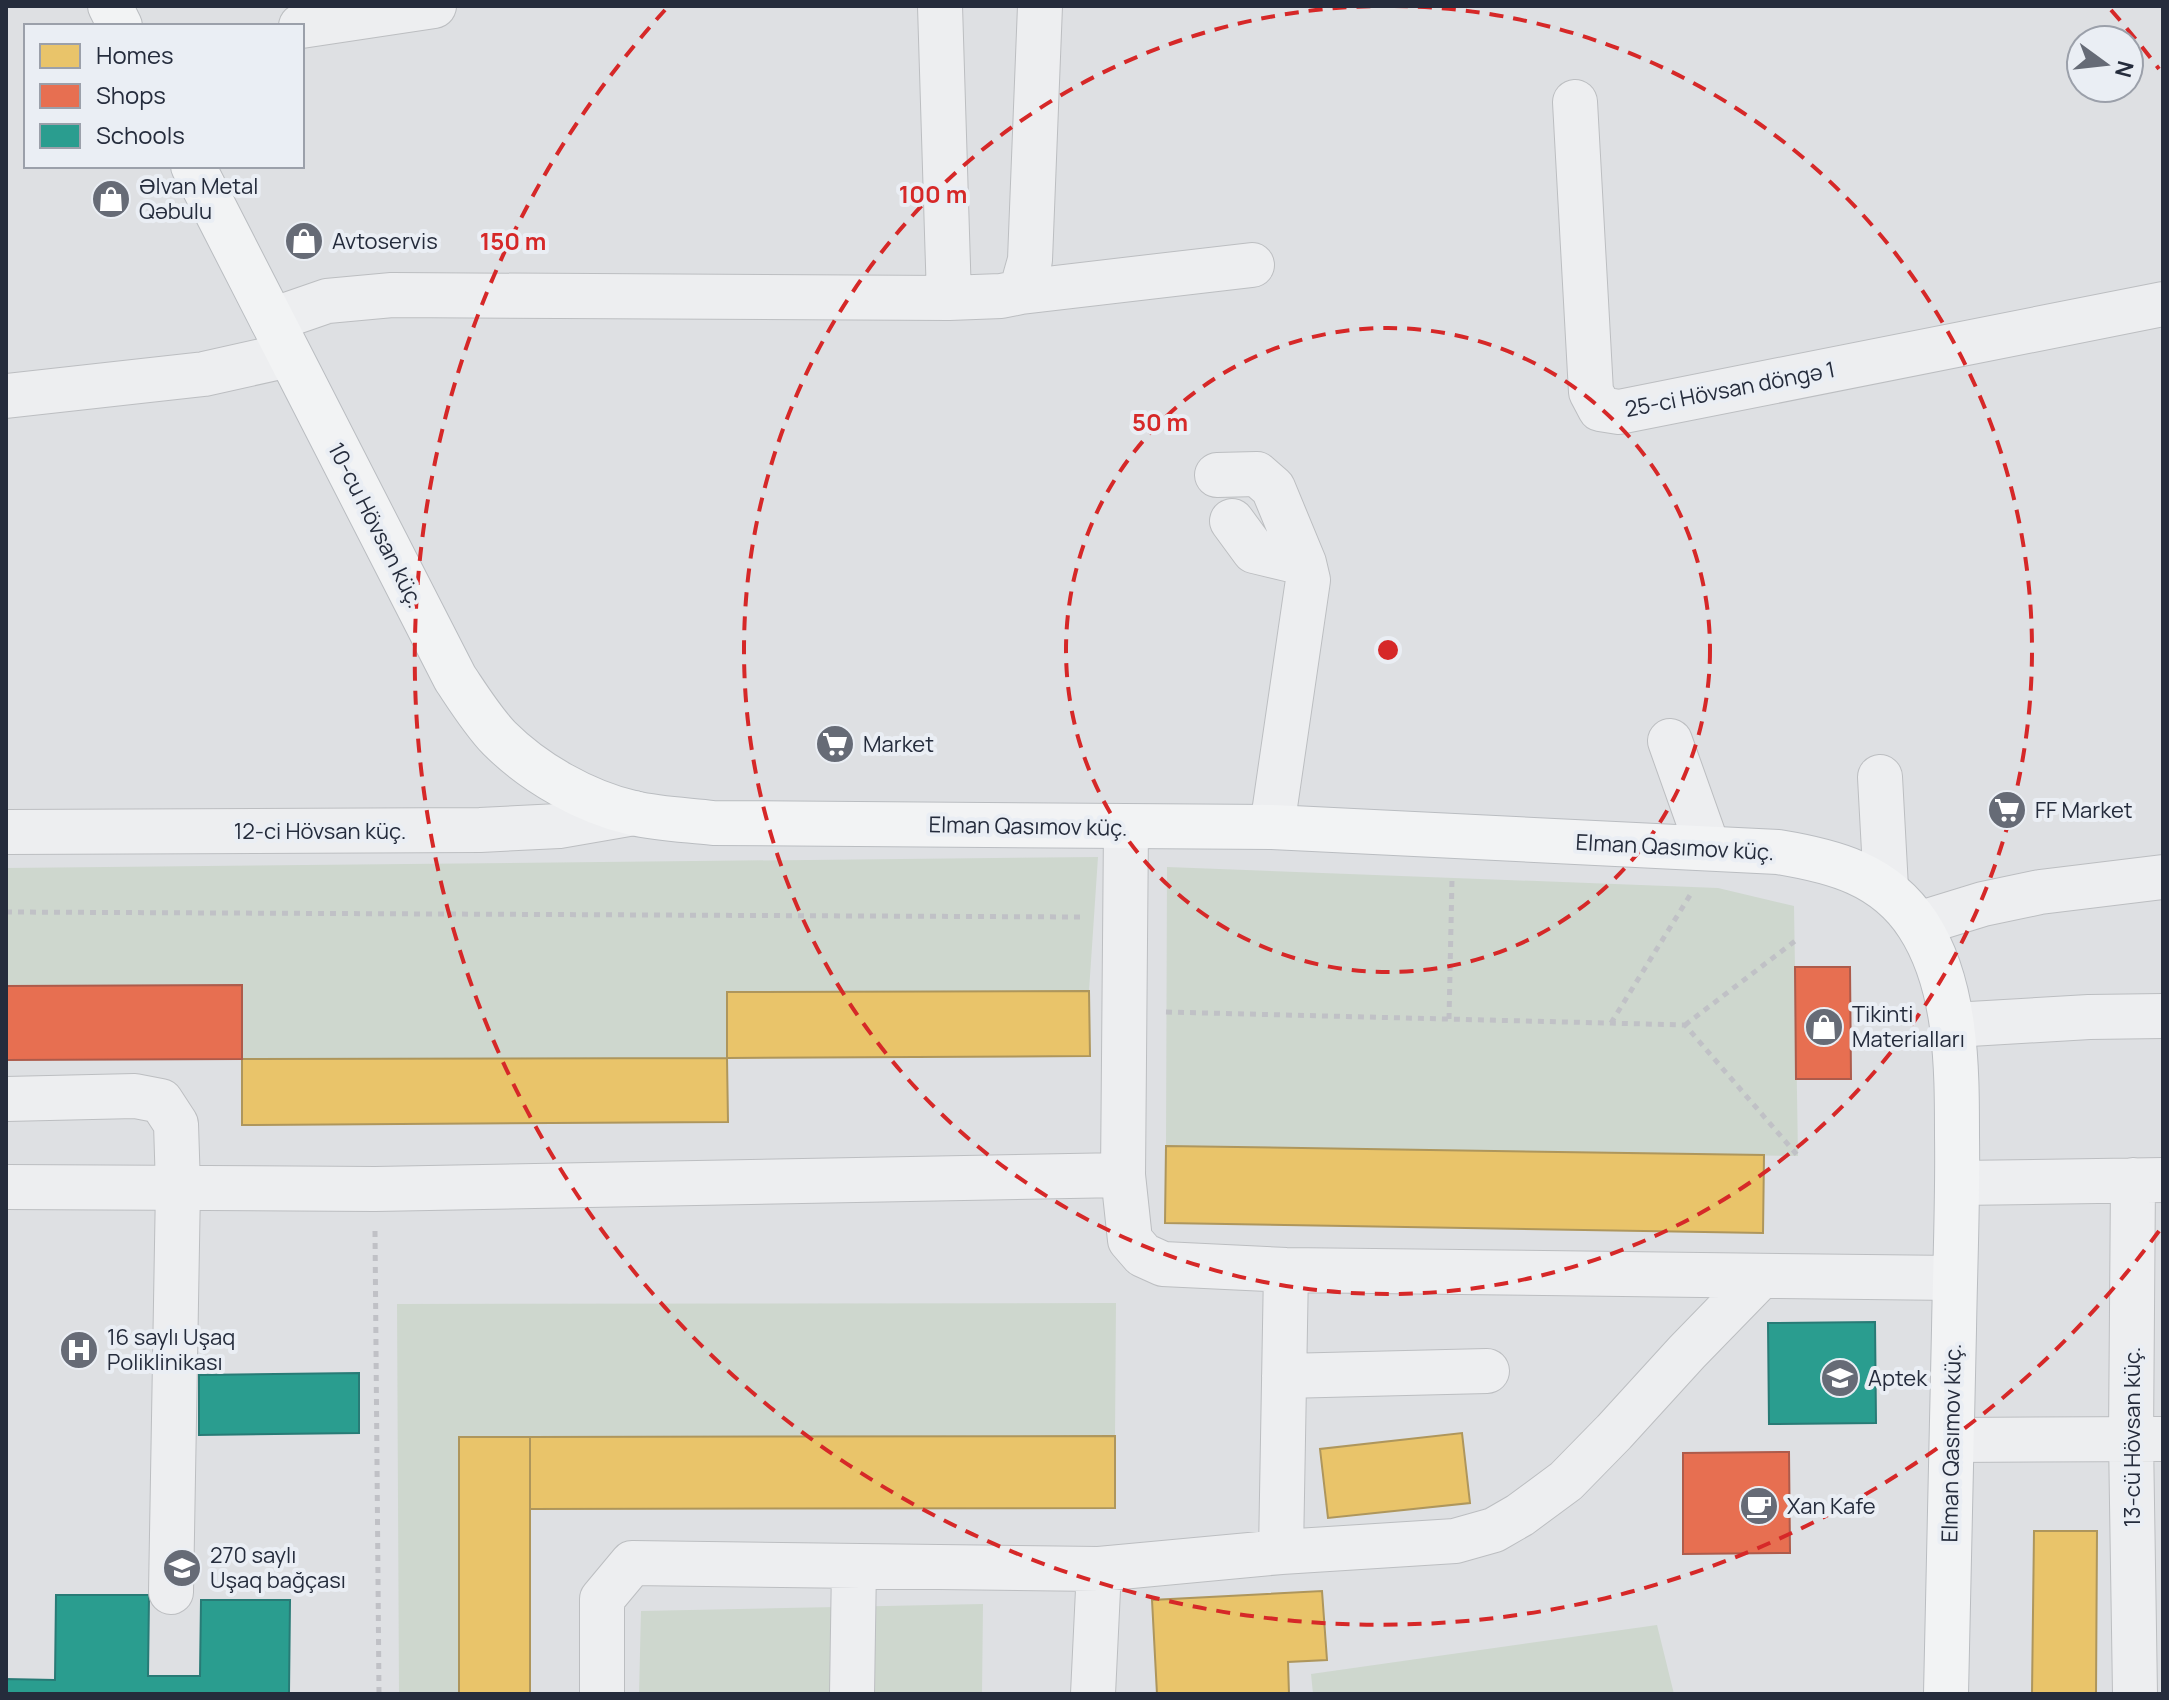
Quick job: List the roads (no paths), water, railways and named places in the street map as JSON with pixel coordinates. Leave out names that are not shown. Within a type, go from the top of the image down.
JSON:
[{"type":"main road","points":[[110,6],[119,24]]},
{"type":"main road","name":"10-cu Hövsan küç.","points":[[194,168],[455,678],[474,708],[500,738],[547,775],[592,799],[634,813]]},
{"type":"main road","name":"Elman Qasımov küç.","points":[[634,813],[713,823],[1272,827],[1701,868],[1778,852],[1848,868],[1886,888],[1918,924],[1938,964],[1953,1025],[1958,1183],[1946,1694]]},
{"type":"street","points":[[304,26],[434,6]]},
{"type":"street","points":[[940,6],[949,298]]},
{"type":"street","points":[[1021,292],[1030,260],[1040,6]]},
{"type":"street","name":"25-ci Hövsan döngə 1","points":[[1575,102],[1591,392],[1600,409],[1619,412],[2163,304]]},
{"type":"street","points":[[6,396],[204,374],[281,338],[327,301],[392,295],[1001,296],[1252,265]]},
{"type":"street","points":[[1217,475],[1257,474],[1273,488],[1308,580],[1272,827]]},
{"type":"street","points":[[1232,521],[1254,551],[1304,563]]},
{"type":"street","points":[[1670,741],[1701,868]]},
{"type":"street","points":[[1880,777],[1886,888]]},
{"type":"street","name":"12-ci Hövsan küç.","points":[[6,832],[480,830],[559,826],[634,813]]},
{"type":"street","points":[[1126,827],[1123,1175],[1130,1240],[1143,1255],[1163,1264],[1286,1270],[1955,1278]]},
{"type":"street","points":[[1918,924],[1983,904],[2040,892],[2163,877]]},
{"type":"street","points":[[1953,1025],[2163,1016]]},
{"type":"street","points":[[6,1099],[135,1096],[161,1101],[176,1124],[178,1187],[171,1592]]},
{"type":"street","points":[[6,1187],[375,1189],[1123,1175]]},
{"type":"street","points":[[1958,1183],[2148,1180]]},
{"type":"street","name":"13-cü Hövsan küç.","points":[[2135,1694],[2147,1439],[2148,1180]]},
{"type":"street","points":[[1281,1552],[1286,1270]]},
{"type":"street","points":[[602,1694],[602,1599],[632,1563],[1099,1569],[1281,1552],[1455,1541],[1494,1530],[1566,1481],[1761,1276]]},
{"type":"street","points":[[1284,1376],[1487,1371]]},
{"type":"street","points":[[1952,1440],[2147,1439]]},
{"type":"street","points":[[852,1694],[854,1566]]},
{"type":"street","points":[[1093,1694],[1099,1569]]},
{"type":"place","name":"Əlvan Metal Qəbulu","points":[[111,199]]},
{"type":"place","name":"Avtoservis","points":[[304,241]]},
{"type":"place","name":"Market","points":[[835,744]]},
{"type":"place","name":"FF Market","points":[[2007,810]]},
{"type":"place","name":"Tikinti Materialları","points":[[1824,1027]]},
{"type":"place","name":"16 saylı Uşaq Poliklinikası","points":[[79,1350]]},
{"type":"place","name":"Aptek","points":[[1840,1378]]},
{"type":"place","name":"Xan Kafe","points":[[1759,1506]]},
{"type":"place","name":"270 saylı Uşaq bağçası","points":[[182,1568]]}]
